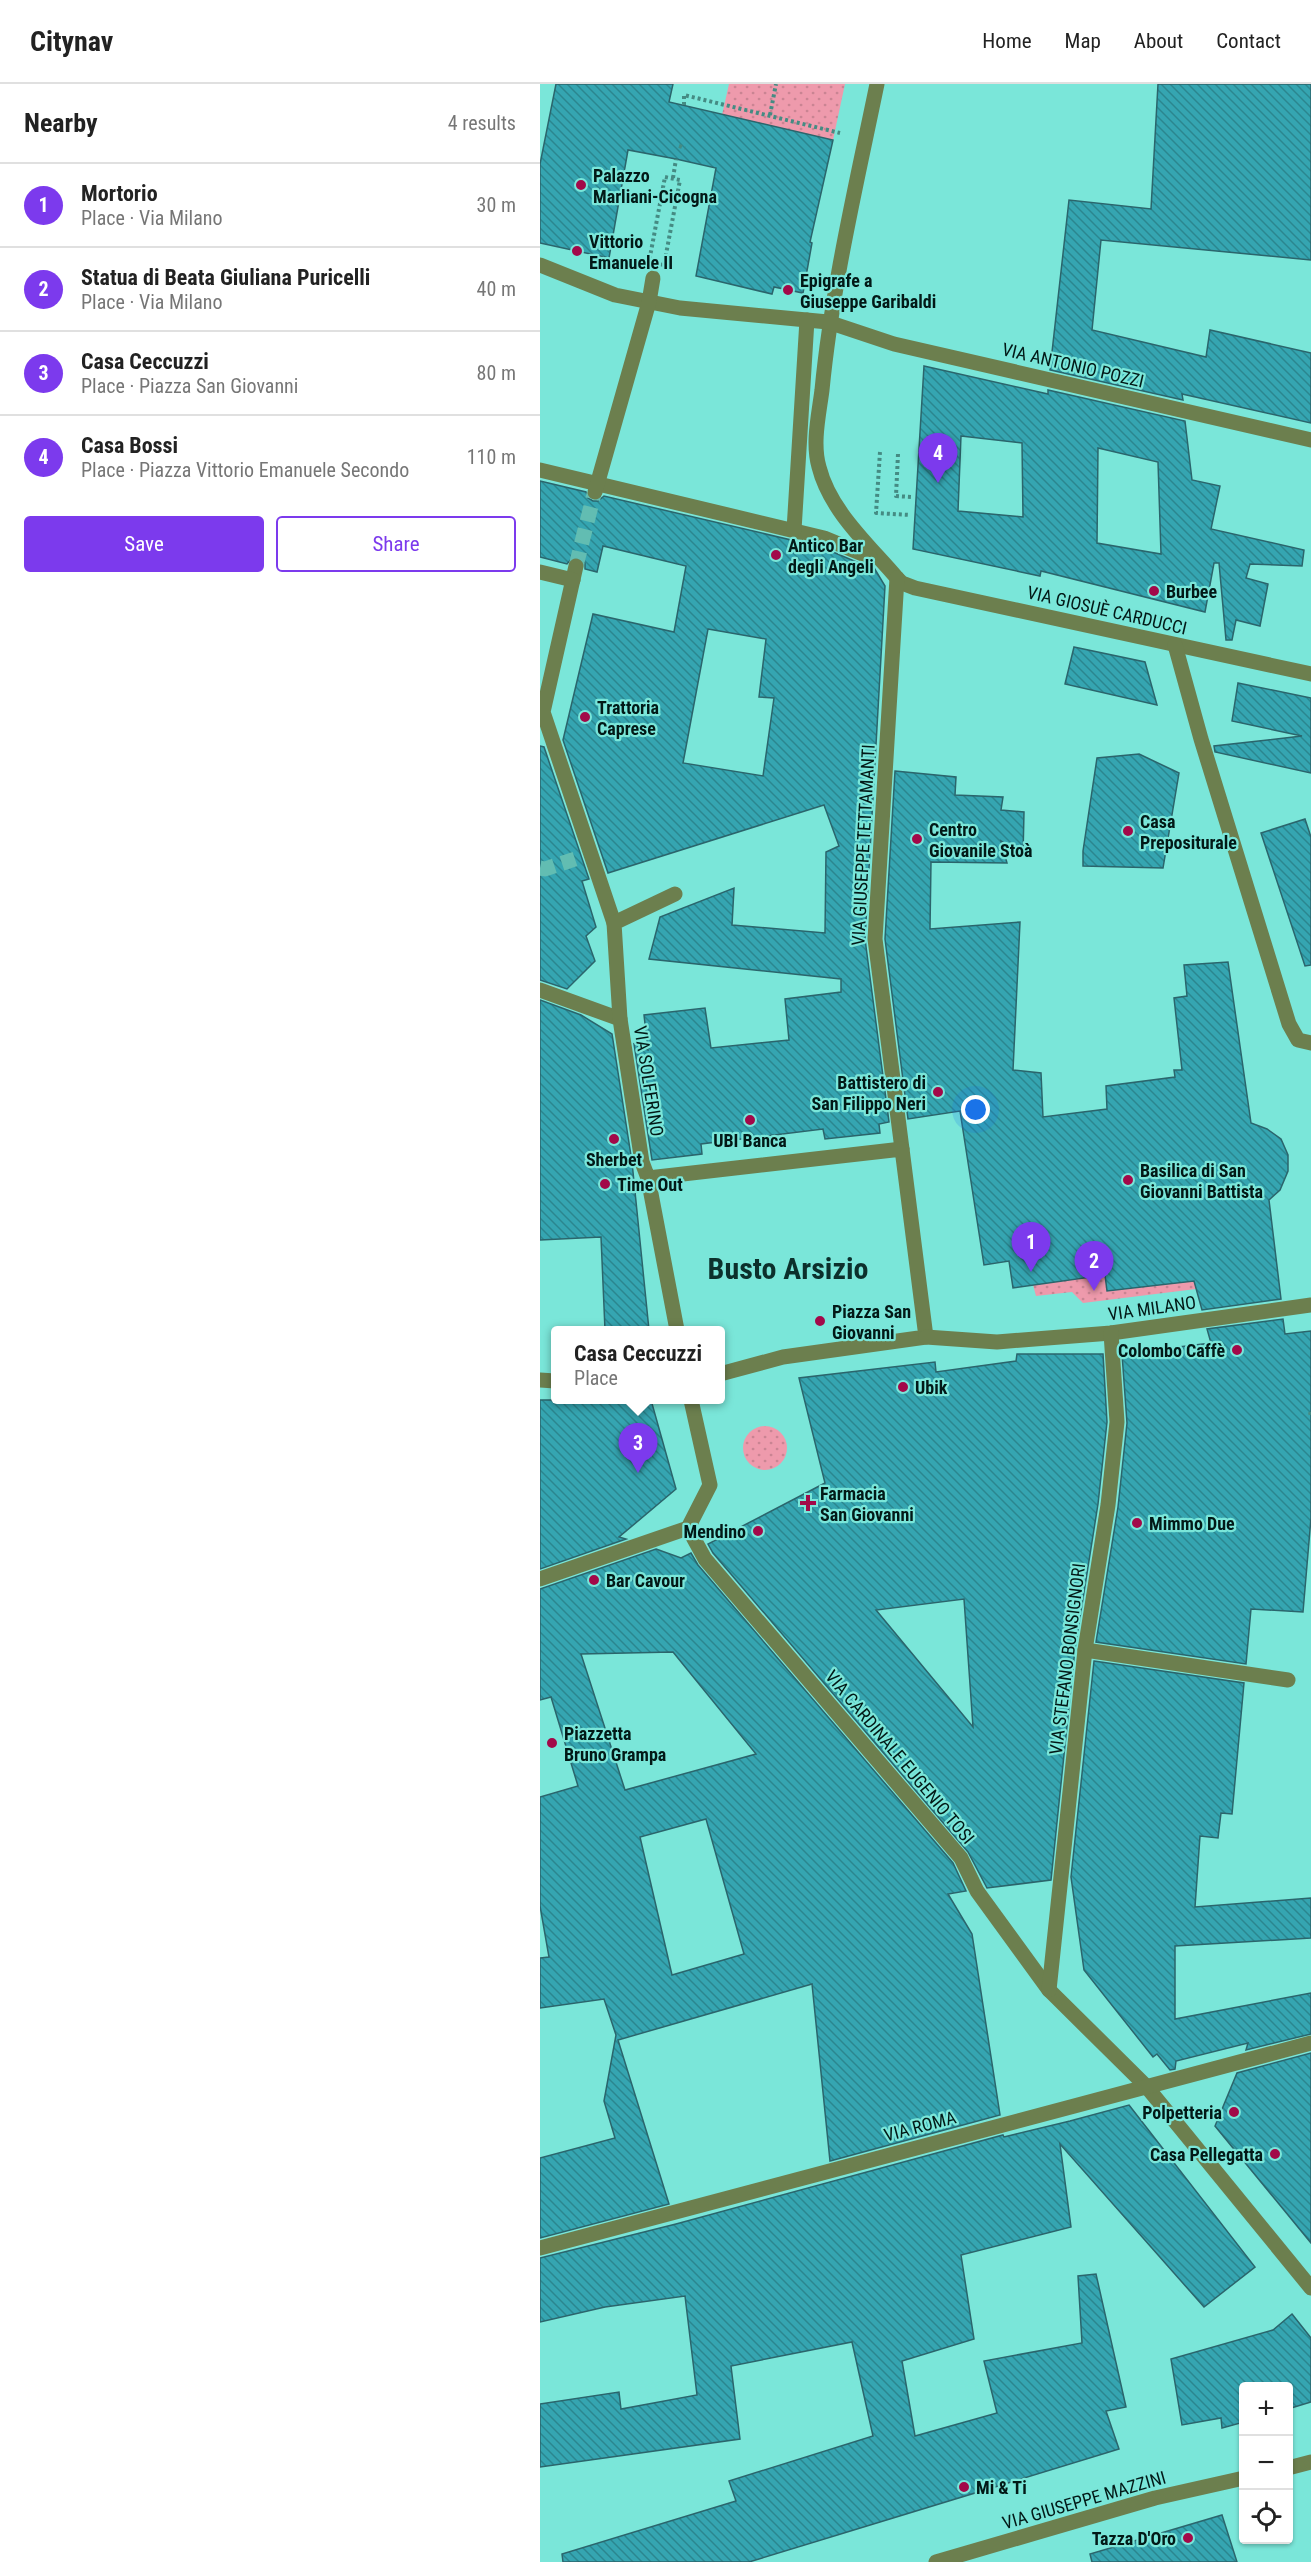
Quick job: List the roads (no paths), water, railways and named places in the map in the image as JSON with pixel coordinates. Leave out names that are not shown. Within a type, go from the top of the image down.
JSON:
[{"type":"street","points":[[877,84],[828,322],[816,441],[818,466],[826,488],[848,522],[897,579]]},
{"type":"street","name":"VIA ANTONIO POZZI","points":[[540,265],[615,295],[680,308],[828,322],[894,344],[1311,440]]},
{"type":"street","points":[[595,489],[649,302],[653,278]]},
{"type":"street","points":[[794,530],[807,320]]},
{"type":"street","points":[[540,470],[595,489],[794,530],[824,538],[870,557]]},
{"type":"street","points":[[540,572],[575,573],[541,712],[614,923],[620,1019]]},
{"type":"street","name":"VIA GIOSUÈ CARDUCCI","points":[[897,579],[915,588],[1311,674]]},
{"type":"street","name":"VIA GIUSEPPE TETTAMANTI","points":[[897,579],[875,939],[902,1149]]},
{"type":"street","points":[[1175,645],[1201,739],[1289,1024],[1305,1042]]},
{"type":"street","points":[[575,859],[590,854]]},
{"type":"street","points":[[614,923],[675,894]]},
{"type":"street","name":"VIA SOLFERINO","points":[[540,990],[620,1019],[642,1162],[648,1178]]},
{"type":"street","points":[[676,1326],[648,1178],[902,1149],[926,1337],[783,1358],[725,1373]]},
{"type":"street","name":"VIA MILANO","points":[[926,1337],[997,1342],[1111,1334],[1311,1305]]},
{"type":"street","name":"VIA STEFANO BONSIGNORI","points":[[1049,1990],[1085,1650],[1108,1505],[1117,1422],[1111,1334]]},
{"type":"street","points":[[540,1579],[688,1528],[710,1485],[692,1404]]},
{"type":"street","name":"VIA CARDINALE EUGENIO TOSI","points":[[688,1528],[705,1559],[962,1858],[977,1891],[1049,1990],[1146,2086],[1311,2288]]},
{"type":"street","points":[[1085,1650],[1287,1680]]},
{"type":"street","name":"VIA ROMA","points":[[540,2248],[1311,2043]]},
{"type":"street","points":[[1293,2467],[1311,2462]]},
{"type":"street","name":"VIA GIUSEPPE MAZZINI","points":[[936,2562],[1155,2498],[1239,2479]]},
{"type":"tunnel","points":[[576,566],[594,494]]},
{"type":"tunnel","points":[[540,868],[545,869],[575,859]]},
{"type":"place","name":"Palazzo Marliani-Cicogna","points":[[581,185]]},
{"type":"place","name":"Vittorio Emanuele II","points":[[577,251]]},
{"type":"place","name":"Epigrafe a Giuseppe Garibaldi","points":[[788,290]]},
{"type":"place","name":"Casa Bossi","points":[[938,483]]},
{"type":"place","name":"Antico Bar degli Angeli","points":[[776,555]]},
{"type":"place","name":"Burbee","points":[[1154,591]]},
{"type":"place","name":"Trattoria Caprese","points":[[585,717]]},
{"type":"place","name":"Casa Prepositurale","points":[[1128,831]]},
{"type":"place","name":"Centro Giovanile Stoà","points":[[917,839]]},
{"type":"place","name":"Battistero di San Filippo Neri","points":[[938,1092]]},
{"type":"place","name":"UBI Banca","points":[[750,1120]]},
{"type":"place","name":"Sherbet","points":[[614,1139]]},
{"type":"place","name":"Basilica di San Giovanni Battista","points":[[1128,1180]]},
{"type":"place","name":"Time Out","points":[[605,1184]]},
{"type":"place","name":"Mortorio","points":[[1031,1272]]},
{"type":"place","name":"Statua di Beata Giuliana Puricelli","points":[[1094,1291]]},
{"type":"place","name":"Piazza San Giovanni","points":[[820,1321]]},
{"type":"place","name":"Colombo Caffè","points":[[1237,1350]]},
{"type":"place","name":"Ubik","points":[[903,1387]]},
{"type":"place","name":"Casa Ceccuzzi","points":[[638,1473]]},
{"type":"place","name":"Farmacia San Giovanni","points":[[808,1503]]},
{"type":"place","name":"Mimmo Due","points":[[1137,1523]]},
{"type":"place","name":"Mendino","points":[[758,1531]]},
{"type":"place","name":"Bar Cavour","points":[[594,1580]]},
{"type":"place","name":"Piazzetta Bruno Grampa","points":[[552,1743]]},
{"type":"place","name":"Polpetteria","points":[[1234,2112]]},
{"type":"place","name":"Casa Pellegatta","points":[[1275,2154]]},
{"type":"place","name":"Mi & Ti","points":[[964,2487]]},
{"type":"place","name":"Tazza D'Oro","points":[[1188,2538]]},
{"type":"district","name":"Busto Arsizio","points":[[788,1268]]}]
